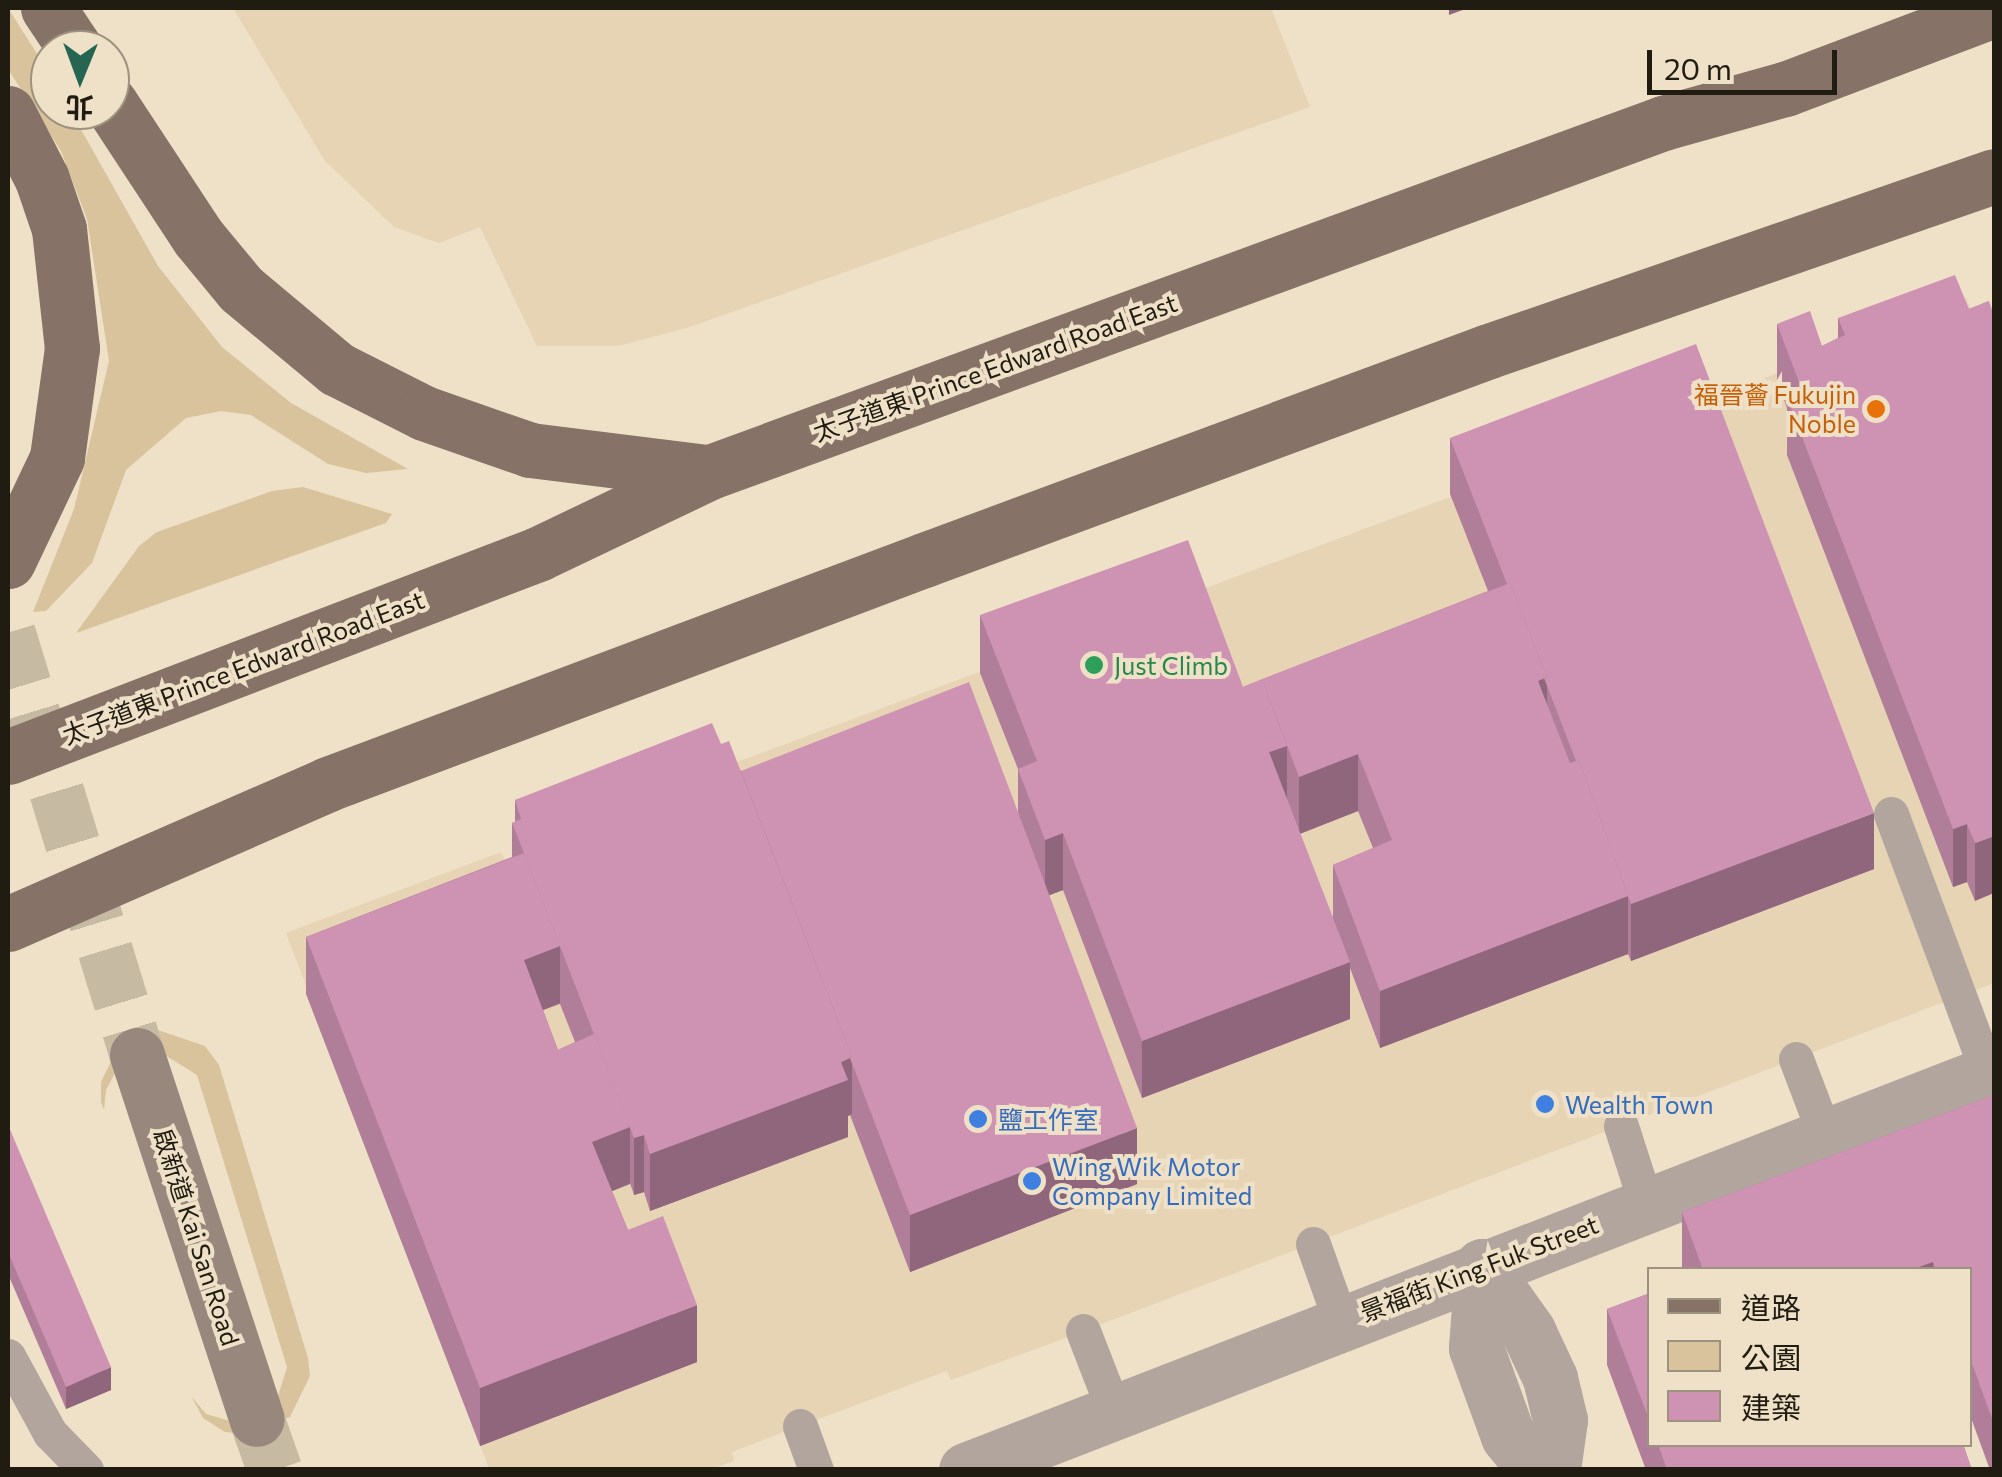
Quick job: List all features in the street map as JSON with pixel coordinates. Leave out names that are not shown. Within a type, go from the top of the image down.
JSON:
[{"type":"main road","points":[[48,8],[63,30]]},
{"type":"main road","name":"太子道東 Prince Edward Road East","points":[[8,757],[538,554],[710,472],[1645,130],[1785,89],[1994,10]]},
{"type":"main road","points":[[8,113],[42,179],[59,229],[72,348],[57,458],[8,561]]},
{"type":"main road","points":[[128,130],[198,238],[241,289],[337,370],[424,413],[530,450],[710,472]]},
{"type":"main road","points":[[8,924],[328,784],[1489,350],[1992,176]]},
{"type":"main road","name":"啟新道 Kai San Road","points":[[137,1055],[257,1418]]},
{"type":"street","name":"景福街 King Fuk Street","points":[[966,1470],[1646,1204],[1727,1194],[1825,1135],[1991,1072]]},
{"type":"street","points":[[1482,1266],[1476,1348],[1508,1436],[1534,1470]]},
{"type":"street","points":[[1482,1266],[1528,1331],[1550,1378],[1560,1420],[1552,1470]]},
{"type":"lane","points":[[1890,814],[1945,946],[1991,1072]]},
{"type":"lane","points":[[1796,1059],[1825,1135]]},
{"type":"lane","points":[[1620,1126],[1646,1204]]},
{"type":"lane","points":[[1312,1244],[1341,1322]]},
{"type":"lane","points":[[1083,1331],[1114,1411]]},
{"type":"lane","points":[[8,1356],[50,1433],[86,1470]]},
{"type":"lane","points":[[800,1426],[816,1470]]},
{"type":"shaded area","points":[[233,8],[1271,8],[1310,107],[690,327],[618,346],[537,346],[480,227],[439,243],[394,227],[325,161]]},
{"type":"shaded area","points":[[1966,297],[1994,372],[1994,983],[1047,1345],[951,1380],[947,1371],[800,1426],[732,1452],[734,1461],[712,1469],[489,1469],[286,933],[501,852],[505,860],[515,857],[718,769],[1706,402]]},
{"type":"green space","points":[[8,8],[30,43],[30,103],[8,69]]},
{"type":"green space","points":[[47,130],[81,130],[158,266],[222,347],[291,403],[408,469],[366,473],[328,464],[251,415],[221,411],[186,418],[126,470],[92,563],[46,611],[33,612],[74,509],[109,361],[87,219],[61,151]]},
{"type":"green space","points":[[303,487],[392,514],[386,523],[76,633],[139,546],[157,532],[272,491]]},
{"type":"green space","points":[[158,1030],[205,1046],[219,1065],[308,1358],[310,1376],[290,1417],[247,1434],[225,1432],[203,1418],[191,1396],[206,1414],[237,1423],[274,1409],[287,1367],[197,1075],[160,1052],[120,1064],[106,1090],[104,1110],[101,1102],[101,1082],[114,1055]]},
{"type":"building","points":[[1955,275],[1969,309],[1989,301],[1994,316],[1994,836],[1975,843],[1967,824],[1953,829],[1787,398],[1802,390],[1777,324],[1810,311],[1822,346],[1845,335],[1838,318]]},
{"type":"building","points":[[1696,344],[1874,813],[1631,904],[1579,760],[1576,761],[1544,678],[1547,677],[1450,438]]},
{"type":"building","points":[[1188,540],[1243,687],[1262,679],[1287,746],[1269,752],[1350,962],[1142,1041],[1063,833],[1045,840],[1018,769],[1037,761],[980,615]]},
{"type":"building","points":[[1510,583],[1547,677],[1538,681],[1570,763],[1579,760],[1628,896],[1380,991],[1333,865],[1392,840],[1358,754],[1299,777],[1262,679]]},
{"type":"building","points":[[969,682],[1137,1128],[910,1215],[741,771]]},
{"type":"building","points":[[712,723],[721,744],[729,741],[852,1057],[841,1062],[848,1080],[650,1154],[644,1135],[634,1138],[512,823],[521,819],[515,800]]},
{"type":"building","points":[[524,853],[560,946],[524,960],[558,1050],[594,1034],[630,1127],[592,1142],[628,1230],[663,1216],[697,1305],[480,1388],[306,937]]},
{"type":"building","points":[[1994,1095],[1994,1424],[1972,1364],[1972,1267],[1935,1267],[1933,1262],[1919,1267],[1702,1267],[1682,1212]]},
{"type":"building","points":[[8,1125],[111,1367],[66,1387],[8,1252]]},
{"type":"building","points":[[1647,1294],[1647,1414],[1607,1309]]},
{"type":"building","points":[[1659,1447],[1964,1447],[1972,1470],[1667,1470]]},
{"type":"tunnel","points":[[8,632],[137,1055]]},
{"type":"tunnel","points":[[257,1419],[275,1470]]},
{"type":"place","name":"福晉薈 Fukujin Noble","points":[[1876,409]]},
{"type":"place","name":"Just Climb","points":[[1094,665]]},
{"type":"place","name":"Wealth Town","points":[[1545,1104]]},
{"type":"place","name":"鹽工作室","points":[[978,1119]]},
{"type":"place","name":"Wing Wik Motor Company Limited","points":[[1032,1181]]}]
